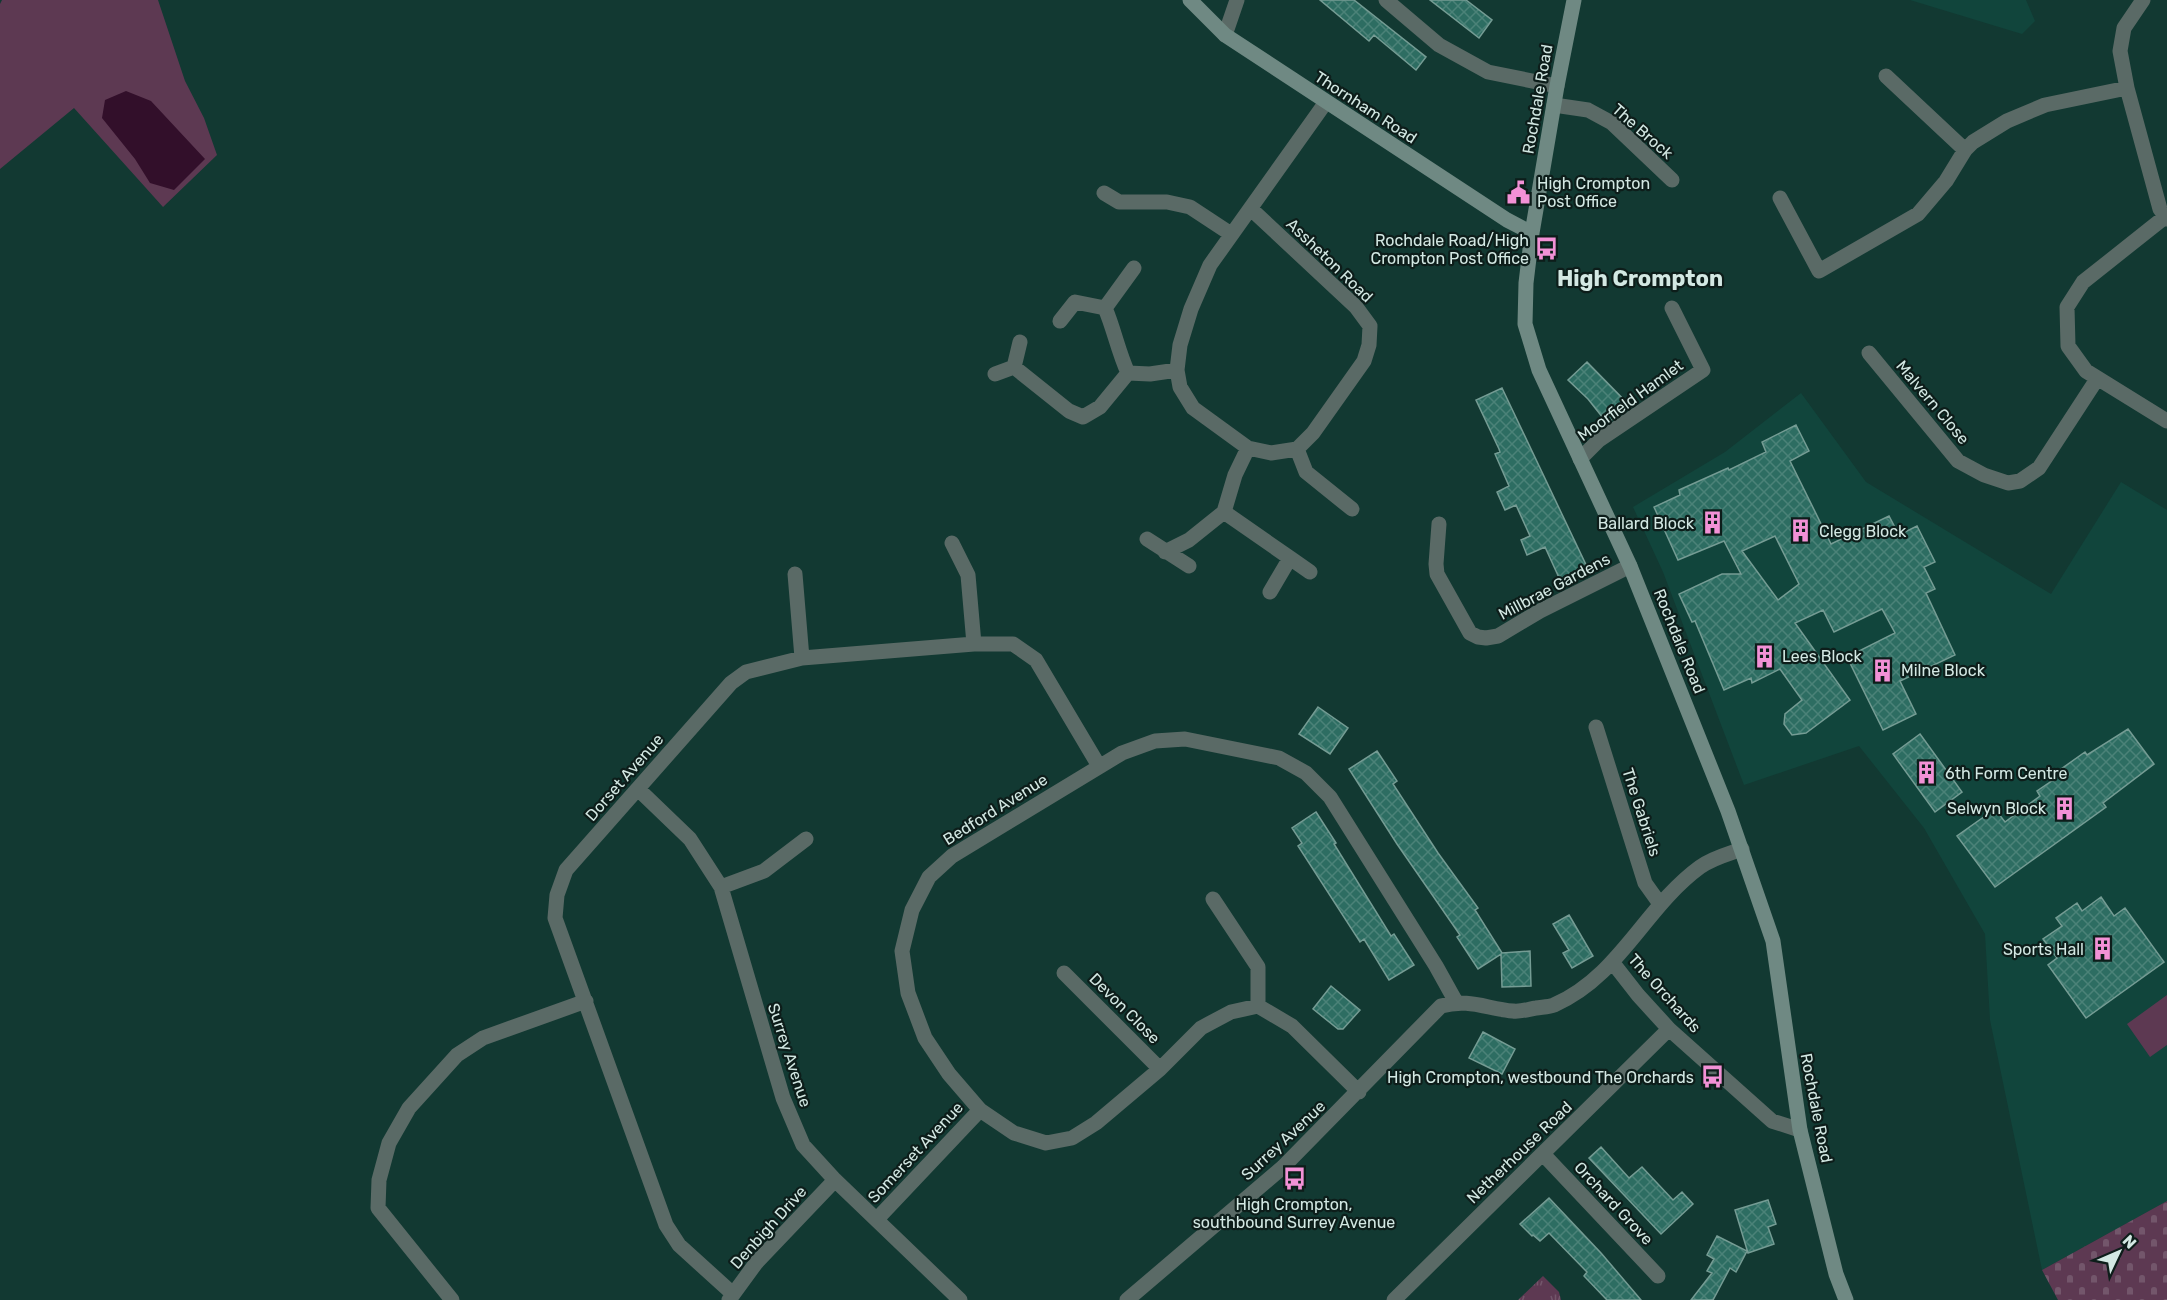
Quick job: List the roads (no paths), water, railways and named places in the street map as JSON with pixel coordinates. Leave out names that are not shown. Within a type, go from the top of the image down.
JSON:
[{"type":"main road","name":"Thornham Road","points":[[1190,0],[1225,35],[1507,220],[1532,233]]},
{"type":"main road","name":"Rochdale Road","points":[[1574,0],[1532,233],[1526,283],[1525,324],[1539,370],[1630,566],[1742,849],[1773,941],[1800,1130],[1836,1274],[1846,1300]]},
{"type":"street","points":[[1225,35],[1236,0]]},
{"type":"street","points":[[1386,0],[1439,45],[1488,72],[1557,86]]},
{"type":"street","points":[[2143,0],[2124,28],[2120,51],[2127,88],[2160,209],[2166,218],[2083,282],[2067,307],[2068,346],[2086,371],[2167,421]]},
{"type":"street","points":[[1886,76],[1965,150]]},
{"type":"street","points":[[1780,198],[1819,271],[1918,214],[1946,181],[1965,150],[1973,142],[2007,121],[2044,105],[2127,88]]},
{"type":"street","points":[[1326,102],[1210,265],[1191,309],[1180,345],[1177,370],[1180,387],[1194,408],[1248,448],[1271,453],[1297,449],[1306,472],[1352,509]]},
{"type":"street","name":"The Brock","points":[[1554,105],[1588,110],[1612,123],[1672,180]]},
{"type":"street","points":[[1104,193],[1119,202],[1167,202],[1190,207],[1231,234]]},
{"type":"street","name":"Assheton Road","points":[[1251,209],[1356,307],[1370,326],[1369,345],[1364,361],[1313,433],[1297,449]]},
{"type":"street","points":[[1105,308],[1134,268]]},
{"type":"street","points":[[1060,321],[1075,302],[1105,308]]},
{"type":"street","points":[[1105,308],[1118,351],[1128,373]]},
{"type":"street","name":"Moorfield Hamlet","points":[[1580,459],[1599,440],[1703,370],[1672,308]]},
{"type":"street","points":[[1014,367],[1020,342]]},
{"type":"street","name":"Malvern Close","points":[[1869,353],[1958,460],[1984,476],[2008,483],[2020,481],[2039,468],[2097,379]]},
{"type":"street","points":[[1014,367],[1069,411],[1083,417],[1100,407],[1128,373]]},
{"type":"street","points":[[995,374],[1014,367]]},
{"type":"street","points":[[1128,373],[1150,374],[1177,370]]},
{"type":"street","points":[[1165,552],[1189,540],[1224,512],[1235,475],[1248,448]]},
{"type":"street","points":[[1224,512],[1310,572]]},
{"type":"street","name":"Millbrae Gardens","points":[[1439,524],[1437,574],[1470,633],[1478,637],[1497,636],[1540,611],[1630,566]]},
{"type":"street","points":[[1147,539],[1189,566]]},
{"type":"street","points":[[952,543],[968,576],[974,644]]},
{"type":"street","points":[[1270,591],[1290,558]]},
{"type":"street","points":[[795,574],[802,658]]},
{"type":"street","name":"Dorset Avenue","points":[[731,1297],[679,1245],[666,1225],[555,918],[557,895],[566,870],[731,683],[746,672],[802,658],[974,644],[1013,644],[1036,660],[1099,766]]},
{"type":"street","name":"The Gabriels","points":[[1596,727],[1645,883],[1660,904]]},
{"type":"street","name":"Bedford Avenue","points":[[1258,1006],[1231,1012],[1201,1028],[1160,1070],[1096,1123],[1072,1138],[1046,1143],[1014,1133],[980,1110],[949,1074],[925,1038],[908,993],[902,951],[912,910],[929,877],[952,856],[1122,753],[1155,741],[1185,739],[1279,758],[1306,773],[1330,797],[1436,966],[1456,1002]]},
{"type":"street","name":"Surrey Avenue","points":[[638,789],[690,840],[721,887],[783,1098],[803,1145],[835,1180],[960,1300]]},
{"type":"street","points":[[721,887],[764,871],[806,838]]},
{"type":"street","name":"The Orchards","points":[[1742,849],[1721,856],[1700,867],[1660,904],[1613,963],[1638,996],[1669,1029],[1772,1120],[1800,1130]]},
{"type":"street","points":[[1213,899],[1258,966],[1258,1006],[1292,1026],[1359,1092]]},
{"type":"street","points":[[1456,1002],[1483,1004],[1515,1011],[1553,1006],[1584,987],[1613,963]]},
{"type":"street","name":"Devon Close","points":[[1064,973],[1160,1070]]},
{"type":"street","points":[[452,1300],[378,1208],[379,1180],[389,1143],[409,1108],[457,1055],[483,1038],[585,1001]]},
{"type":"street","name":"Surrey Avenue","points":[[1128,1300],[1283,1167],[1441,1006],[1456,1002]]},
{"type":"street","name":"Netherhouse Road","points":[[1394,1300],[1669,1029]]},
{"type":"street","name":"Somerset Avenue","points":[[876,1219],[980,1110]]},
{"type":"street","name":"Orchard Grove","points":[[1544,1154],[1658,1276]]},
{"type":"street","name":"Denbigh Drive","points":[[731,1297],[756,1263],[835,1180]]},
{"type":"place","name":"High Crompton Post Office","points":[[1519,192]]},
{"type":"place","name":"Rochdale Road/High Crompton Post Office","points":[[1547,249]]},
{"type":"place","name":"Ballard Block","points":[[1712,523]]},
{"type":"place","name":"Clegg Block","points":[[1801,531]]},
{"type":"place","name":"Lees Block","points":[[1764,656]]},
{"type":"place","name":"Milne Block","points":[[1883,670]]},
{"type":"place","name":"6th Form Centre","points":[[1927,773]]},
{"type":"place","name":"Selwyn Block","points":[[2064,808]]},
{"type":"place","name":"Sports Hall","points":[[2102,949]]},
{"type":"place","name":"High Crompton, westbound The Orchards","points":[[1712,1077]]},
{"type":"place","name":"High Crompton, southbound Surrey Avenue","points":[[1294,1179]]},
{"type":"district","name":"High Crompton","points":[[1640,278]]}]
